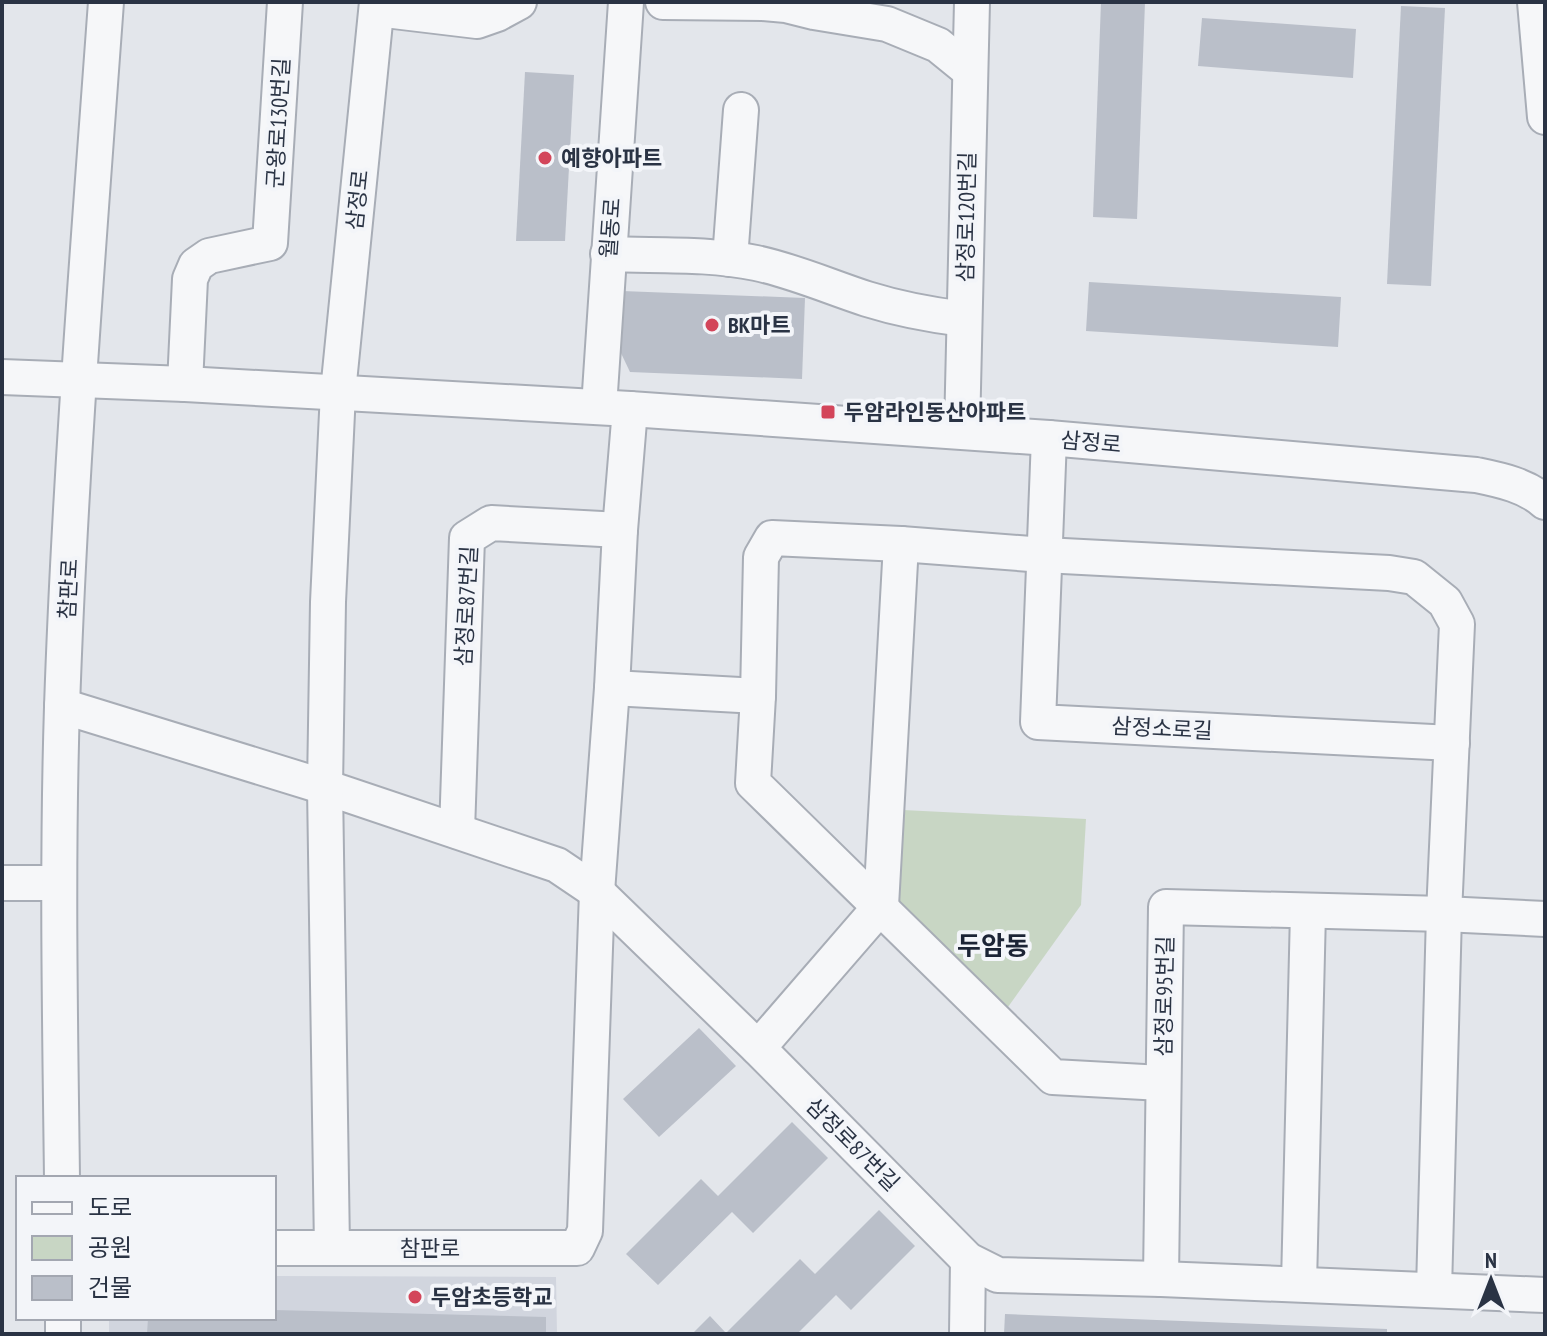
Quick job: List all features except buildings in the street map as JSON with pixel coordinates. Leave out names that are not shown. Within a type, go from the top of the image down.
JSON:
[{"type":"street","name":"참판로","points":[[62,1176],[58,883],[62,706],[78,379],[106,2]]},
{"type":"street","name":"군왕로130번길","points":[[185,384],[190,279],[196,265],[209,256],[270,243],[285,2]]},
{"type":"street","points":[[377,5],[477,21],[519,2]]},
{"type":"street","name":"월동로","points":[[614,408],[608,254],[626,2]]},
{"type":"street","points":[[663,2],[786,5],[887,24],[938,45],[970,71]]},
{"type":"street","name":"삼정로120번길","points":[[962,431],[972,2]]},
{"type":"street","points":[[1535,2],[1545,117]]},
{"type":"street","name":"삼정로","points":[[325,787],[328,602],[338,392],[377,5]]},
{"type":"street","points":[[730,259],[741,110]]},
{"type":"street","points":[[608,254],[730,259],[805,276],[915,312],[964,319]]},
{"type":"street","name":"삼정로","points":[[2,377],[614,408],[1049,438],[1476,475],[1516,485],[1533,492],[1545,502]]},
{"type":"street","points":[[597,892],[620,530],[614,408]]},
{"type":"street","points":[[1044,555],[1049,438]]},
{"type":"street","name":"삼정로87번길","points":[[457,831],[467,538],[491,523],[620,530]]},
{"type":"street","points":[[1161,1279],[1162,1083],[1053,1077],[753,783],[761,557],[772,538],[1389,573],[1414,577],[1445,602],[1457,624],[1444,914],[1434,1290]]},
{"type":"street","points":[[758,1048],[881,906],[901,544]]},
{"type":"street","name":"삼정소로길","points":[[1044,555],[1038,722],[1452,743]]},
{"type":"street","points":[[612,688],[758,696]]},
{"type":"street","name":"삼정로87번길","points":[[62,706],[325,787],[557,865],[597,892],[758,1048],[968,1260],[998,1275],[1545,1295]]},
{"type":"street","points":[[325,787],[332,1248]]},
{"type":"street","points":[[2,883],[58,883]]},
{"type":"street","name":"참판로","points":[[276,1248],[577,1248],[585,1231],[597,892]]},
{"type":"street","name":"삼정로95번길","points":[[1162,1083],[1166,907],[1545,919]]},
{"type":"street","points":[[1299,1284],[1308,912]]},
{"type":"street","points":[[967,1334],[968,1260]]},
{"type":"shaded area","name":"두암초등학교","points":[[276,1276],[556,1277],[557,1334],[109,1334],[109,1320],[276,1320]]},
{"type":"green space","points":[[903,810],[1086,819],[1081,905],[1003,1014],[896,903]]},
{"type":"place","name":"예향아파트","points":[[545,158]]},
{"type":"place","name":"BK마트","points":[[712,325]]},
{"type":"place","name":"두암라인동산아파트","points":[[828,412]]},
{"type":"place","name":"두암초등학교","points":[[415,1297]]},
{"type":"district","name":"두암동","points":[[993,945]]}]
